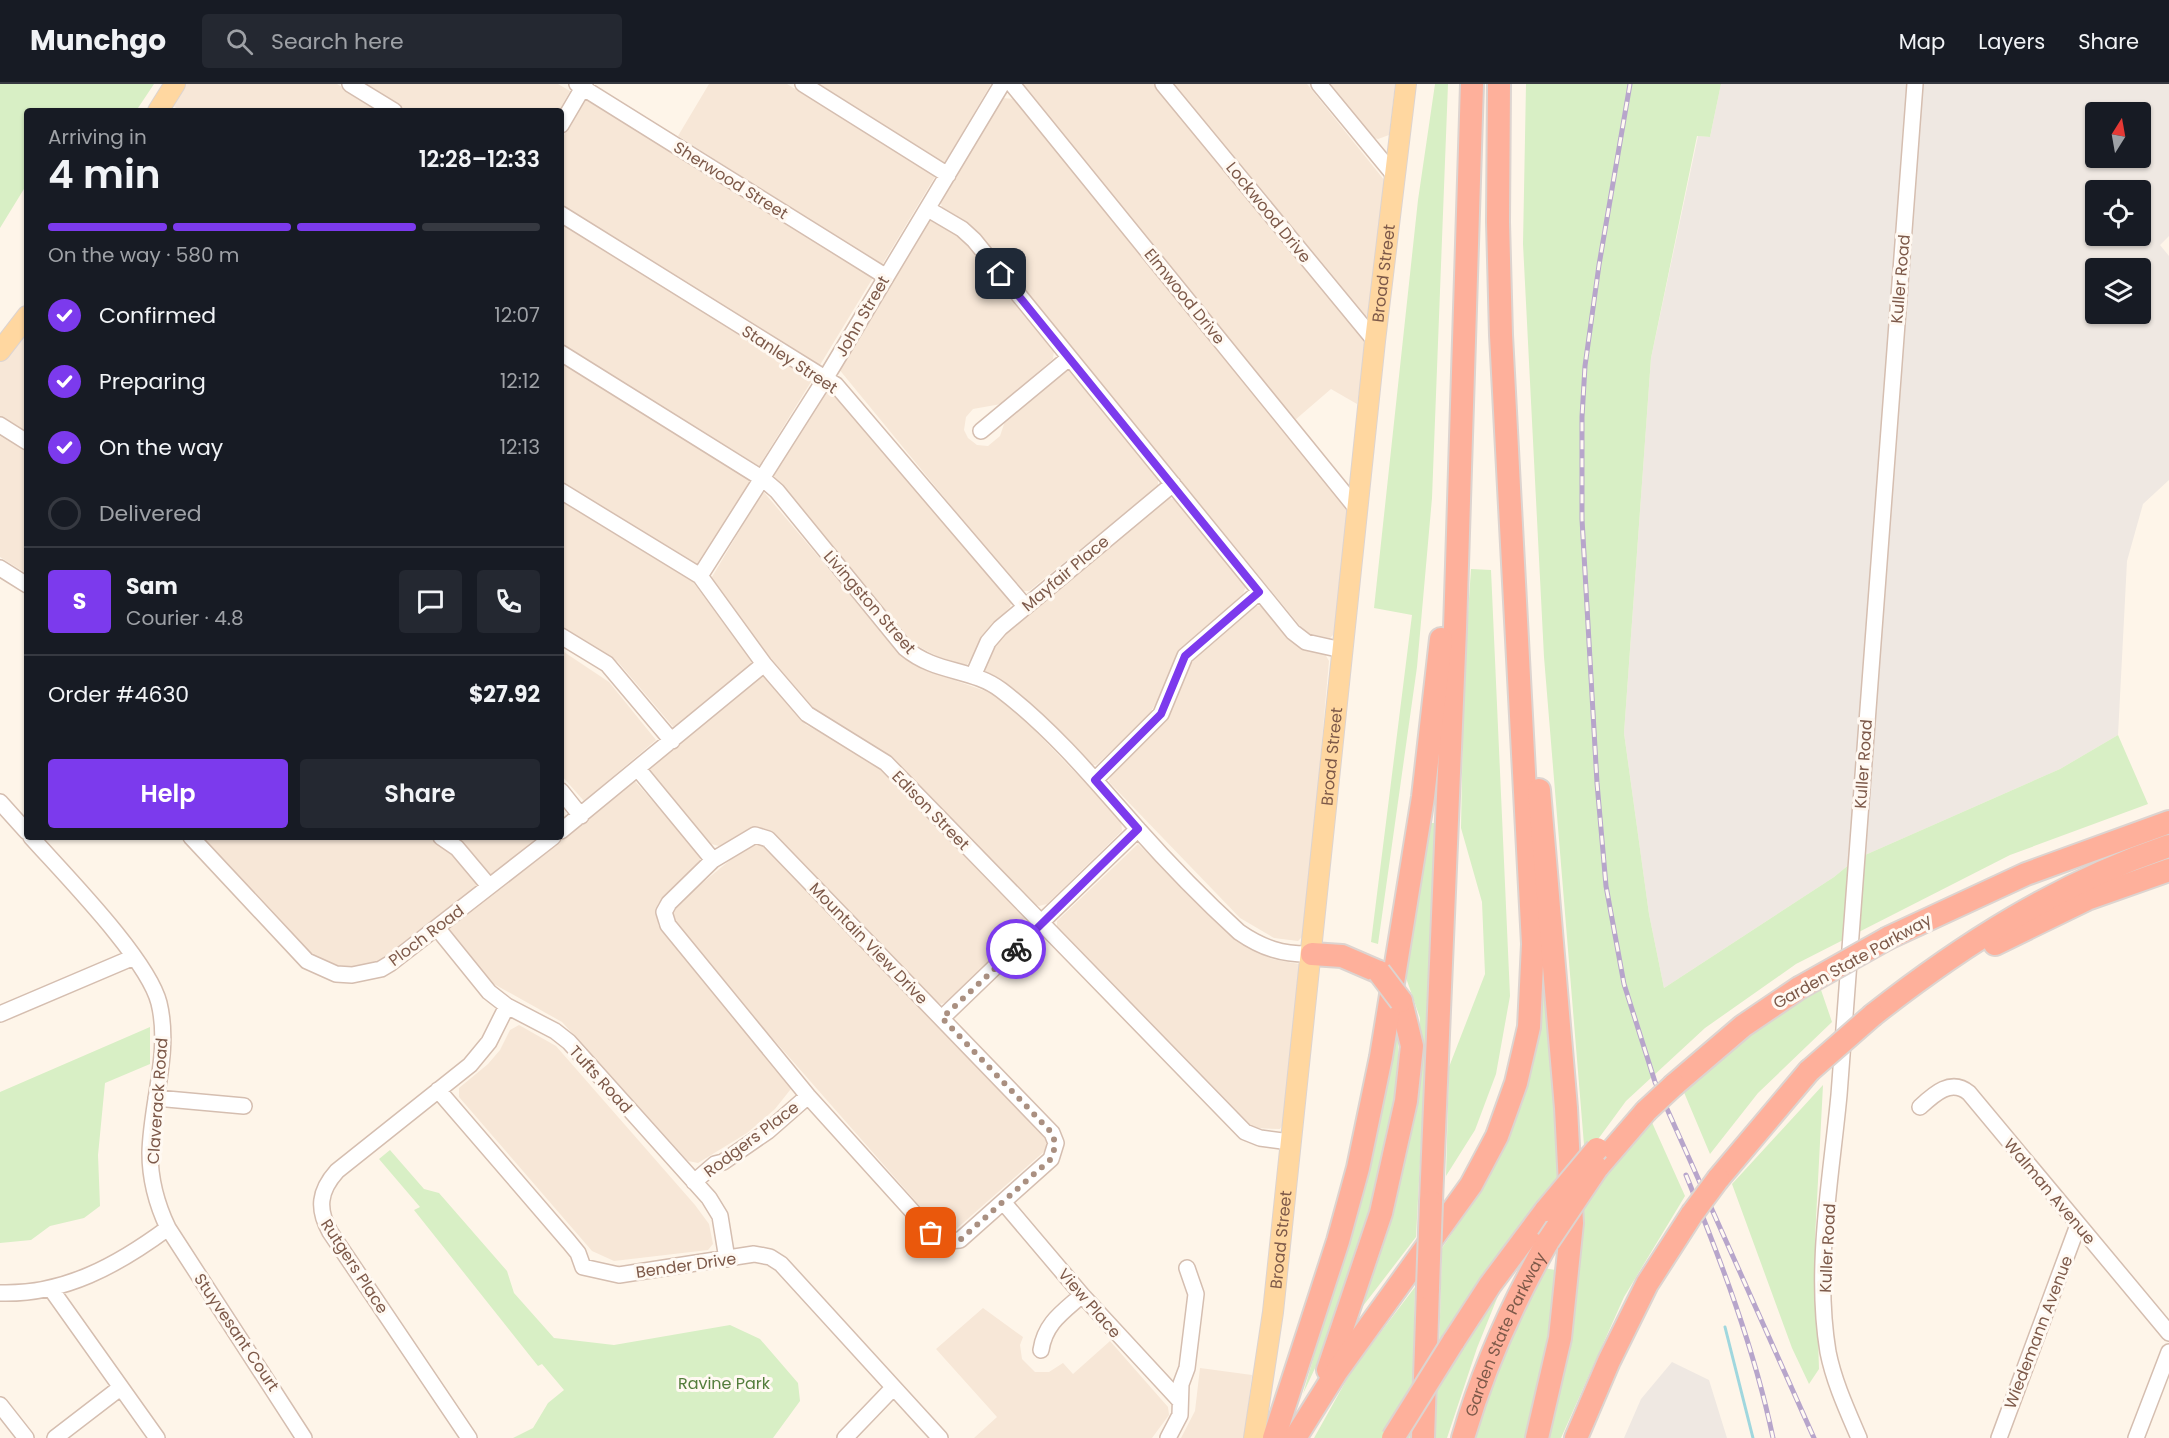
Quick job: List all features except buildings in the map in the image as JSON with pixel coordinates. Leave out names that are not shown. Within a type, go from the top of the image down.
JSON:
[{"type":"highway","points":[[1423,1438],[1452,731],[1471,84]]},
{"type":"highway","points":[[1295,1438],[1316,1402],[1471,1185],[1507,1110],[1523,1054],[1532,998],[1533,944],[1499,278],[1498,109],[1500,84]]},
{"type":"highway","points":[[1259,1436],[1338,1241],[1358,1168],[1381,1057],[1426,774],[1441,648],[1462,384]]},
{"type":"highway","points":[[1511,504],[1536,750],[1572,1188],[1566,1298],[1560,1338],[1537,1438]]},
{"type":"highway","points":[[2026,874],[2142,818],[2169,808]]},
{"type":"highway","name":"Garden State Parkway","points":[[1463,1438],[1479,1386],[1504,1323],[1548,1241],[1597,1159],[1674,1084],[1743,1026],[1799,988],[1888,938],[2026,874],[2169,822]]},
{"type":"highway","points":[[1576,1438],[1609,1361],[1647,1284],[1692,1214],[1718,1179],[1809,1071],[1873,1015],[1956,953],[2028,909],[2111,868],[2169,846]]},
{"type":"highway","points":[[1893,999],[2054,913],[2120,886],[2169,870]]},
{"type":"highway","points":[[1312,954],[1342,956],[1379,972],[1401,1001],[1410,1032],[1412,1059],[1399,1139],[1372,1244],[1316,1402]]},
{"type":"highway","points":[[1393,1438],[1490,1285],[1546,1210],[1597,1159]]},
{"type":"highway","points":[[1592,1438],[1647,1284]]},
{"type":"main road","points":[[163,108],[175,84]]},
{"type":"main road","name":"Broad Street","points":[[1259,1436],[1312,954],[1375,341],[1406,84]]},
{"type":"main road","points":[[0,351],[24,320]]},
{"type":"street","points":[[350,84],[389,108]]},
{"type":"street","points":[[802,84],[948,175]]},
{"type":"street","name":"John Street","points":[[700,576],[825,379],[1002,84]]},
{"type":"street","name":"Elmwood Drive","points":[[1012,84],[1357,509]]},
{"type":"street","name":"Lockwood Drive","points":[[1163,84],[1375,341]]},
{"type":"street","points":[[1319,84],[1394,175]]},
{"type":"street","name":"Kuller Road","points":[[1859,1438],[1841,1397],[1829,1354],[1823,1263],[1839,1095],[1915,84]]},
{"type":"street","points":[[564,119],[582,85]]},
{"type":"street","name":"Sherwood Street","points":[[582,85],[885,276]]},
{"type":"street","points":[[927,209],[962,229],[974,240],[1259,592],[1306,642],[1342,650]]},
{"type":"street","name":"Stanley Street","points":[[564,216],[836,385],[1025,606]]},
{"type":"street","name":"Livingston Street","points":[[564,355],[763,479],[777,491],[905,648],[933,666],[973,676],[999,688],[1095,780],[1138,829],[1239,932],[1270,949],[1293,954],[1312,954]]},
{"type":"street","points":[[981,431],[1069,358]]},
{"type":"street","points":[[0,425],[24,440]]},
{"type":"street","name":"Mayfair Place","points":[[973,676],[988,642],[1025,606],[1173,484]]},
{"type":"street","name":"Edison Street","points":[[564,493],[700,576],[764,664],[807,714],[886,763],[1041,925],[1140,1022],[1245,1132],[1260,1138],[1290,1142]]},
{"type":"street","points":[[0,568],[24,583]]},
{"type":"street","points":[[1095,780],[1161,714],[1185,656],[1259,592]]},
{"type":"street","points":[[564,638],[607,664],[672,741]]},
{"type":"street","points":[[564,829],[764,664]]},
{"type":"street","points":[[638,769],[712,860]]},
{"type":"street","points":[[564,795],[581,816]]},
{"type":"street","points":[[0,802],[24,829]]},
{"type":"street","points":[[942,1018],[1138,829]]},
{"type":"street","name":"Mountain View Drive","points":[[755,835],[768,839],[942,1018],[1052,1133],[1056,1143],[1051,1159],[1005,1203],[960,1240],[940,1239],[931,1233],[808,1096],[668,925],[664,912],[669,903],[712,860],[755,835]]},
{"type":"street","name":"Claverack Road","points":[[35,840],[134,957],[154,988],[159,1003],[163,1042],[150,1152],[151,1169],[160,1211],[168,1228]]},
{"type":"street","name":"Ploch Road","points":[[194,840],[296,952],[318,968],[336,974],[352,975],[381,969],[438,929],[549,840]]},
{"type":"street","points":[[446,840],[458,848],[489,886]]},
{"type":"street","name":"Tufts Road","points":[[438,929],[480,983],[507,1006],[555,1031],[569,1042],[694,1182],[720,1216],[727,1258]]},
{"type":"street","points":[[0,1014],[134,957]]},
{"type":"street","name":"Rutgers Place","points":[[469,1438],[330,1232],[321,1211],[323,1191],[337,1171],[481,1054],[507,1006]]},
{"type":"street","name":"Walman Avenue","points":[[1920,1107],[1940,1090],[1954,1086],[1964,1089],[2169,1333]]},
{"type":"street","name":"Bender Drive","points":[[438,1090],[569,1242],[578,1253],[583,1267],[619,1275],[754,1254],[770,1257],[781,1264],[940,1438]]},
{"type":"street","name":"Rodgers Place","points":[[694,1182],[715,1164],[723,1162],[768,1131],[808,1096]]},
{"type":"street","points":[[156,1098],[244,1106]]},
{"type":"street","name":"View Place","points":[[1005,1203],[1082,1295],[1180,1401]]},
{"type":"street","name":"Wiedemann Avenue","points":[[1999,1438],[2078,1225]]},
{"type":"street","points":[[0,1293],[51,1289],[110,1267],[168,1228]]},
{"type":"street","name":"Stuyvesant Court","points":[[168,1228],[304,1438]]},
{"type":"street","points":[[1168,1438],[1180,1415],[1181,1384],[1187,1368],[1196,1294],[1187,1268]]},
{"type":"street","points":[[51,1289],[157,1438]]},
{"type":"street","points":[[1041,1350],[1043,1336],[1051,1322],[1082,1295]]},
{"type":"street","points":[[2136,1438],[2169,1352]]},
{"type":"street","points":[[55,1438],[120,1388]]},
{"type":"street","points":[[845,1438],[893,1388]]},
{"type":"street","points":[[0,1405],[26,1438]]},
{"type":"shaded area","points":[[184,84],[337,84],[376,108],[176,108],[171,105]]},
{"type":"shaded area","points":[[361,84],[558,84],[570,91],[561,108],[401,108]]},
{"type":"shaded area","points":[[709,84],[787,84],[936,175],[882,265],[678,136]]},
{"type":"shaded area","points":[[813,84],[991,84],[943,166]]},
{"type":"shaded area","points":[[1020,84],[1155,84],[1367,342],[1357,404],[1331,389],[1295,420]]},
{"type":"shaded area","points":[[1173,84],[1307,84],[1385,181],[1371,315],[1364,317]]},
{"type":"shaded area","points":[[1327,84],[1395,84],[1389,135],[1378,139],[1371,137]]},
{"type":"shaded area","points":[[1721,84],[2169,84],[2169,236],[2160,245],[2169,256],[2169,480],[2143,504],[2127,561],[2118,735],[2060,769],[1856,859],[1834,877],[1664,988],[1649,914],[1624,733],[1651,358],[1698,136],[1710,137]]},
{"type":"shaded area","points":[[1002,98],[1015,99],[1348,508],[1335,633],[1330,638],[1306,633],[969,223],[942,207],[940,200]]},
{"type":"shaded area","points":[[586,100],[874,276],[820,365],[564,207],[564,135]]},
{"type":"shaded area","points":[[930,220],[958,234],[1054,350],[1053,359],[1001,404],[973,409],[966,417],[964,430],[968,438],[977,445],[988,446],[1000,436],[1005,421],[1067,368],[1158,477],[1158,486],[1029,591],[1021,591],[838,368]]},
{"type":"shaded area","points":[[564,224],[814,377],[759,466],[564,346]]},
{"type":"shaded area","points":[[24,330],[24,432],[0,417],[0,360]]},
{"type":"shaded area","points":[[564,364],[752,481],[699,566],[564,484]]},
{"type":"shaded area","points":[[829,383],[1011,603],[987,632],[967,665],[948,662],[910,642],[772,475]]},
{"type":"shaded area","points":[[0,436],[24,450],[24,572],[0,557]]},
{"type":"shaded area","points":[[763,491],[891,643],[922,669],[994,694],[1017,712],[1121,820],[1122,831],[1047,904],[1039,906],[1031,903],[891,757],[811,711],[709,582]]},
{"type":"shaded area","points":[[1169,498],[1178,500],[1246,586],[1243,594],[1179,653],[1161,695],[1147,718],[1096,765],[1092,765],[1011,689],[985,671],[985,667],[999,639]]},
{"type":"shaded area","points":[[564,503],[693,582],[753,663],[674,728],[618,662],[564,628]]},
{"type":"shaded area","points":[[1254,606],[1262,606],[1296,645],[1325,654],[1329,661],[1305,934],[1298,941],[1274,938],[1240,918],[1109,782],[1111,774],[1163,723],[1189,663],[1202,646]]},
{"type":"shaded area","points":[[564,652],[609,682],[656,740],[584,801],[564,778]]},
{"type":"shaded area","points":[[761,675],[765,675],[806,725],[872,759],[1025,916],[1024,928],[949,1002],[941,1004],[935,1001],[777,840],[750,830],[719,846],[711,844],[647,768]]},
{"type":"shaded area","points":[[633,779],[698,852],[700,858],[700,864],[658,904],[658,925],[794,1085],[775,1109],[747,1133],[698,1163],[688,1161],[562,1022],[485,979],[447,930],[558,840],[564,840],[564,835]]},
{"type":"shaded area","points":[[201,840],[441,840],[452,847],[481,884],[380,963],[345,970],[318,963]]},
{"type":"shaded area","points":[[455,840],[536,840],[490,877]]},
{"type":"shaded area","points":[[752,842],[765,846],[1049,1137],[1047,1149],[954,1231],[940,1229],[673,925],[671,913],[677,904]]},
{"type":"shaded area","points":[[1138,844],[1242,944],[1272,959],[1299,964],[1284,1123],[1280,1129],[1252,1128],[1057,928],[1057,921]]},
{"type":"shaded area","points":[[519,1025],[556,1046],[695,1205],[709,1224],[713,1244],[708,1250],[614,1261],[592,1251],[459,1097],[459,1088],[488,1064],[500,1050],[510,1030]]},
{"type":"shaded area","points":[[983,1308],[1023,1337],[1020,1345],[1022,1359],[1035,1372],[1049,1372],[1063,1363],[1073,1374],[1110,1341],[1168,1407],[1169,1415],[1152,1438],[974,1438],[997,1417],[936,1349]]},
{"type":"shaded area","points":[[1672,1362],[1709,1380],[1727,1438],[1624,1438],[1641,1399]]},
{"type":"shaded area","points":[[1200,1368],[1252,1375],[1244,1438],[1181,1438],[1195,1411]]},
{"type":"green space","points":[[0,84],[154,84],[138,108],[24,108],[24,189],[0,228]]},
{"type":"green space","points":[[1435,84],[1448,84],[1432,498],[1417,667],[1378,944],[1371,942],[1412,615],[1374,608],[1418,200]]},
{"type":"green space","points":[[1526,84],[1721,84],[1710,137],[1697,136],[1651,358],[1624,733],[1649,914],[1664,988],[1834,877],[1856,859],[2060,769],[2118,735],[2148,804],[2010,855],[1796,964],[1705,1028],[1626,1101],[1585,1157],[1544,657],[1523,244]]},
{"type":"green space","points":[[1471,569],[1491,570],[1510,996],[1496,1074],[1475,1130],[1446,1176],[1449,1067],[1485,974],[1482,902],[1461,828],[1464,672]]},
{"type":"green space","points":[[1428,823],[1438,823],[1416,1237],[1353,1319],[1419,1061],[1420,1018],[1405,975]]},
{"type":"green space","points":[[1545,970],[1565,1174],[1439,1352],[1442,1248],[1488,1180],[1522,1104],[1536,1051]]},
{"type":"green space","points":[[1820,987],[1832,1022],[1758,1093],[1710,1154],[1683,1090],[1731,1049]]},
{"type":"green space","points":[[1398,1011],[1399,1097],[1374,1212],[1343,1308],[1303,1394],[1339,1269]]},
{"type":"green space","points":[[150,1027],[150,1064],[105,1083],[98,1155],[100,1206],[84,1218],[50,1226],[31,1240],[0,1243],[0,1092]]},
{"type":"green space","points":[[1823,1085],[1815,1238],[1819,1369],[1809,1384],[1792,1348],[1732,1184]]},
{"type":"green space","points":[[1650,1118],[1685,1196],[1624,1297],[1561,1438],[1543,1438],[1579,1209]]},
{"type":"green space","name":"Ravine Park","points":[[390,1150],[424,1189],[439,1193],[507,1271],[514,1293],[554,1338],[614,1345],[730,1325],[760,1339],[798,1383],[800,1401],[773,1438],[513,1438],[533,1428],[548,1403],[564,1390],[542,1364],[538,1366],[414,1210],[420,1207],[379,1159]]},
{"type":"green space","points":[[1543,1268],[1562,1271],[1555,1317],[1527,1438],[1473,1438],[1499,1361]]},
{"type":"green space","points":[[1504,1281],[1477,1348],[1447,1438],[1432,1438],[1434,1385]]},
{"type":"green space","points":[[1415,1287],[1412,1438],[1314,1438],[1352,1370]]},
{"type":"waterway","points":[[1725,1327],[1753,1438]]},
{"type":"railway","points":[[1630,84],[1599,265],[1585,366],[1582,417],[1582,519],[1597,783],[1606,886],[1624,984],[1655,1082],[1814,1438]]},
{"type":"railway","points":[[1686,1175],[1736,1305],[1773,1438]]},
{"type":"way so far","points":[[931,1233],[948,1241],[960,1240],[1005,1203],[1051,1159],[1054,1151],[1056,1143],[1052,1133],[942,1018],[1016,949]]},
{"type":"route","points":[[1001,274],[1259,592],[1185,656],[1161,714],[1095,780],[1138,829],[1016,949]]}]
